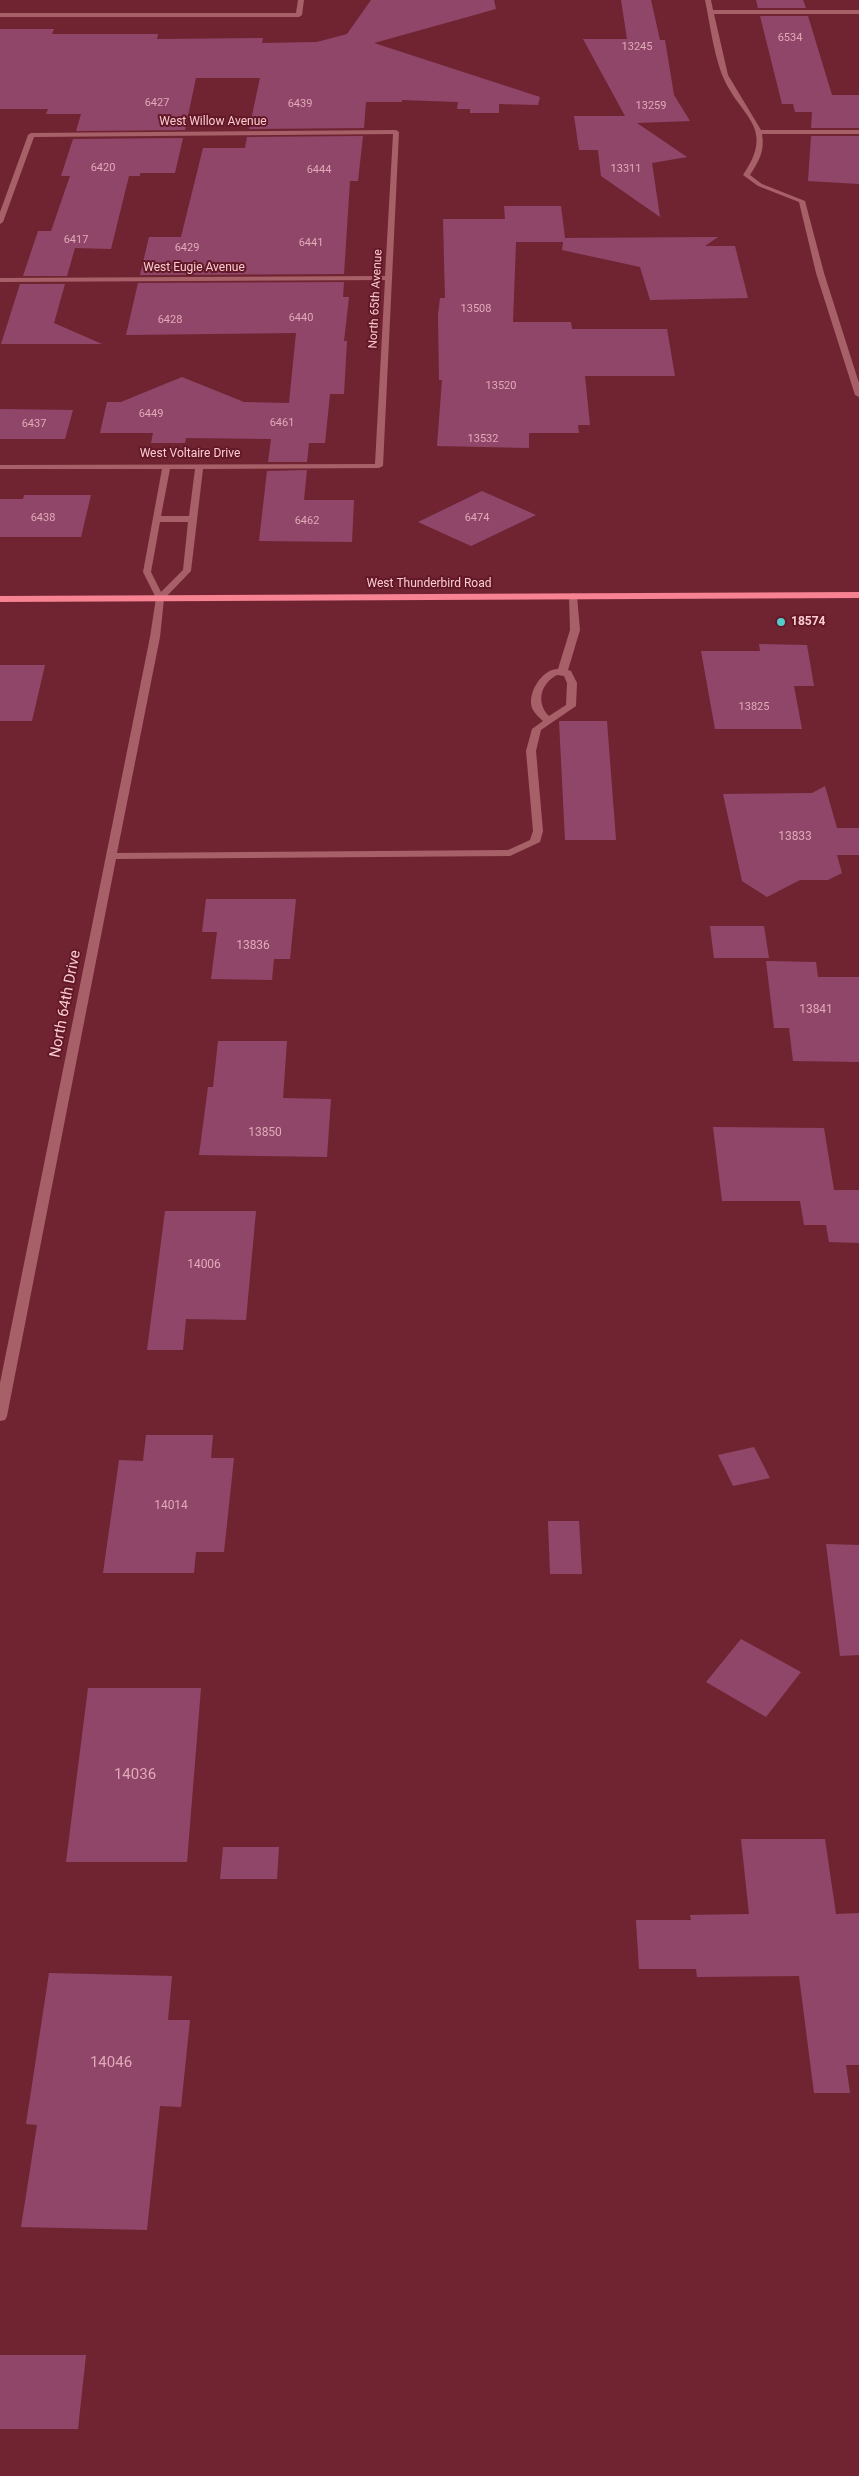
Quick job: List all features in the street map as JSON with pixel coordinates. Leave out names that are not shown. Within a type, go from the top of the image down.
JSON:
[{"type":"main road","name":"West Thunderbird Road","points":[[0,599],[859,595]]},
{"type":"street","points":[[0,15],[299,15],[301,0]]},
{"type":"street","points":[[708,0],[725,75],[760,132],[762,150],[757,162],[746,175],[760,186],[802,201],[815,256],[859,395]]},
{"type":"street","points":[[711,12],[859,12]]},
{"type":"street","name":"West Willow Avenue","points":[[0,222],[31,134],[396,132]]},
{"type":"street","name":"North 65th Avenue","points":[[379,466],[396,132]]},
{"type":"street","points":[[760,132],[859,132]]},
{"type":"street","name":"West Eugie Avenue","points":[[0,280],[389,278]]},
{"type":"street","points":[[166,466],[147,572],[160,598],[187,572],[199,466]]},
{"type":"street","name":"West Voltaire Drive","points":[[0,467],[379,466]]},
{"type":"street","points":[[157,519],[192,519]]},
{"type":"street","points":[[562,673],[575,630],[573,596]]},
{"type":"street","name":"North 64th Drive","points":[[0,1416],[155,637],[160,598]]},
{"type":"street","points":[[111,856],[510,853],[535,842],[538,831],[531,751],[537,729],[571,706],[572,683],[568,673],[556,672],[546,677],[536,696],[537,709],[548,721]]},
{"type":"building","points":[[371,0],[494,0],[496,9],[374,43],[540,97],[538,105],[499,104],[499,113],[470,113],[470,109],[457,109],[458,102],[402,100],[402,102],[366,102],[364,128],[249,129],[260,78],[196,78],[185,130],[76,131],[81,114],[46,114],[48,109],[0,109],[0,29],[54,29],[52,34],[158,34],[157,39],[263,38],[262,43],[317,42],[347,34]]},
{"type":"building","points":[[621,0],[651,0],[660,40],[665,40],[674,95],[690,121],[637,123],[687,157],[652,163],[660,217],[601,176],[598,150],[579,150],[574,116],[625,116],[583,39],[627,39]]},
{"type":"building","points":[[756,0],[803,0],[806,8],[758,8]]},
{"type":"building","points":[[760,16],[808,16],[832,95],[859,95],[859,128],[811,128],[812,112],[795,112],[793,104],[782,104]]},
{"type":"building","points":[[363,136],[358,181],[350,181],[344,274],[140,275],[149,237],[181,237],[203,148],[245,148],[247,137]]},
{"type":"building","points":[[811,136],[859,136],[859,184],[808,181]]},
{"type":"building","points":[[183,138],[175,173],[140,173],[140,176],[129,176],[111,249],[75,248],[67,276],[23,276],[38,231],[51,231],[70,176],[61,176],[73,139]]},
{"type":"building","points":[[504,206],[561,206],[565,238],[718,237],[705,246],[735,246],[748,298],[650,300],[640,267],[562,250],[563,242],[516,242],[513,322],[571,322],[572,329],[667,329],[675,376],[585,376],[590,425],[578,425],[579,433],[529,433],[529,448],[437,446],[442,380],[439,380],[438,315],[440,298],[445,298],[443,219],[505,219]]},
{"type":"building","points":[[344,282],[343,297],[349,297],[344,341],[347,341],[344,394],[330,394],[325,443],[309,443],[307,462],[268,462],[271,439],[186,438],[185,443],[151,443],[153,433],[100,433],[107,402],[121,402],[182,377],[244,402],[289,403],[296,333],[126,335],[138,283]]},
{"type":"building","points":[[20,284],[65,284],[54,323],[102,344],[1,344]]},
{"type":"building","points":[[0,409],[73,410],[65,439],[0,439]]},
{"type":"building","points":[[307,470],[304,500],[354,500],[352,542],[259,541],[267,471]]},
{"type":"building","points":[[482,491],[536,515],[471,546],[418,522]]},
{"type":"building","points":[[24,495],[91,495],[81,537],[0,537],[0,499],[23,499]]},
{"type":"building","points":[[759,644],[807,645],[814,686],[794,686],[802,729],[715,729],[701,651],[760,651]]},
{"type":"building","points":[[0,665],[45,665],[32,721],[0,721]]},
{"type":"building","points":[[559,721],[607,721],[616,840],[565,840]]},
{"type":"building","points":[[825,786],[837,828],[859,828],[859,855],[837,855],[842,873],[828,880],[800,880],[767,897],[742,881],[723,794],[812,793]]},
{"type":"building","points":[[206,899],[296,899],[290,959],[274,959],[272,980],[211,979],[217,932],[202,932]]},
{"type":"building","points":[[710,926],[764,926],[769,958],[714,958]]},
{"type":"building","points":[[766,961],[816,962],[818,977],[859,977],[859,1062],[793,1061],[789,1028],[774,1028]]},
{"type":"building","points":[[218,1041],[287,1041],[283,1098],[331,1099],[327,1157],[199,1155],[208,1087],[213,1087]]},
{"type":"building","points":[[713,1127],[824,1128],[834,1190],[859,1190],[859,1243],[829,1242],[826,1225],[804,1225],[800,1201],[722,1201]]},
{"type":"building","points":[[165,1211],[256,1211],[246,1320],[186,1319],[183,1350],[147,1350]]},
{"type":"building","points":[[146,1435],[213,1435],[211,1458],[234,1458],[224,1552],[196,1552],[194,1573],[103,1573],[119,1460],[143,1461]]},
{"type":"building","points":[[754,1447],[770,1478],[733,1486],[718,1455]]},
{"type":"building","points":[[548,1521],[579,1521],[582,1574],[550,1574]]},
{"type":"building","points":[[826,1544],[859,1545],[859,1655],[840,1656]]},
{"type":"building","points":[[741,1639],[801,1672],[766,1717],[706,1682]]},
{"type":"building","points":[[88,1688],[201,1688],[187,1862],[66,1862]]},
{"type":"building","points":[[741,1839],[825,1839],[836,1914],[859,1913],[859,2065],[846,2065],[850,2093],[814,2093],[799,1976],[697,1977],[696,1969],[639,1969],[636,1920],[691,1920],[690,1915],[749,1914]]},
{"type":"building","points":[[223,1847],[279,1847],[277,1879],[220,1879]]},
{"type":"building","points":[[49,1973],[172,1976],[168,2020],[190,2020],[181,2107],[160,2106],[147,2230],[21,2227],[37,2125],[26,2124]]},
{"type":"building","points":[[0,2355],[86,2355],[78,2429],[0,2429]]},
{"type":"place","name":"18574","points":[[781,622]]}]
